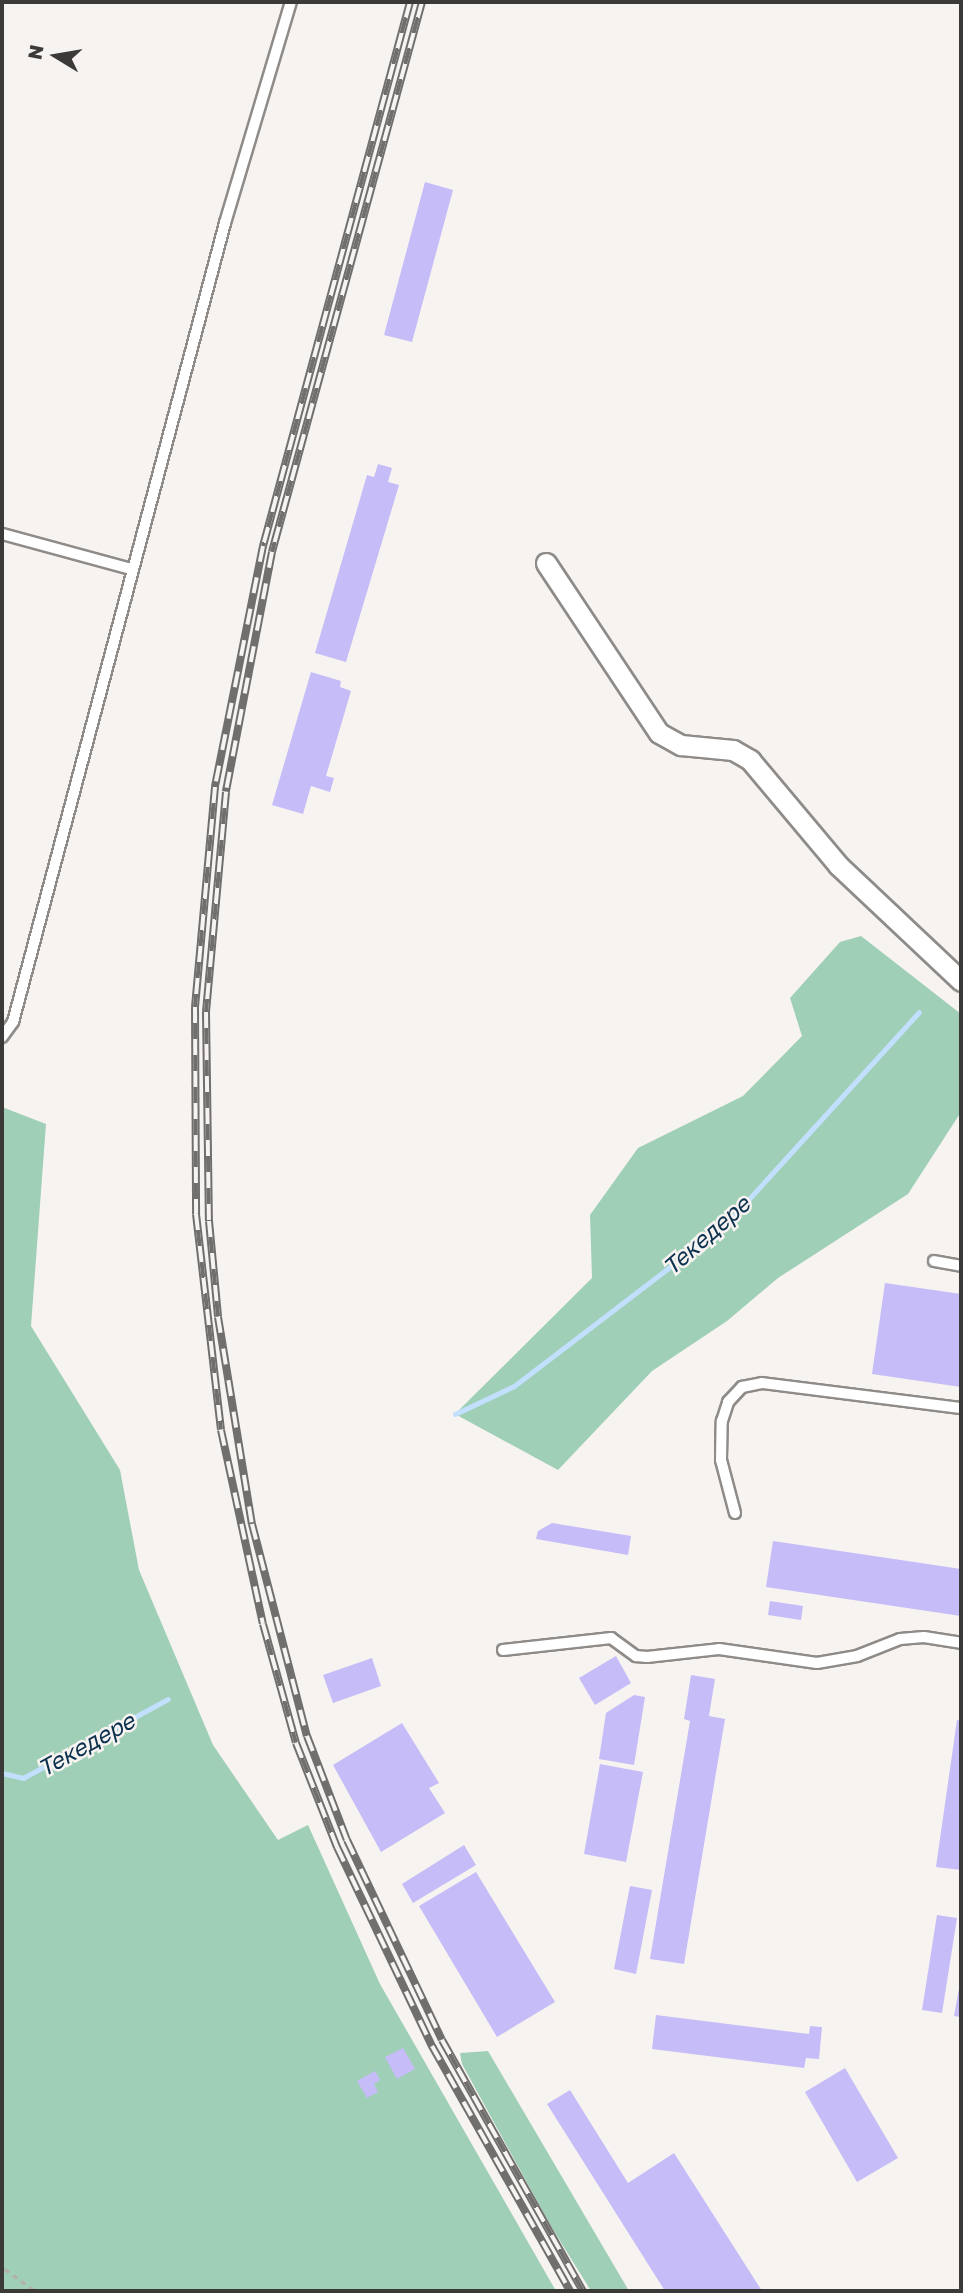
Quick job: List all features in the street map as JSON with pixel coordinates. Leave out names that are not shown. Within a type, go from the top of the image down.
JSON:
[{"type":"street","points":[[547,563],[659,733],[681,745],[733,750],[750,760],[838,865],[961,982]]},
{"type":"lane","points":[[2,1037],[13,1022],[131,569],[225,223],[291,2]]},
{"type":"lane","points":[[2,534],[131,569]]},
{"type":"lane","points":[[934,1261],[961,1266]]},
{"type":"lane","points":[[735,1513],[721,1460],[722,1421],[728,1402],[742,1387],[762,1383],[961,1408]]},
{"type":"lane","points":[[503,1650],[611,1638],[636,1656],[719,1649],[817,1663],[857,1656],[900,1639],[961,1643]]},
{"type":"path","points":[[2,2258],[5,2269],[34,2291]]},
{"type":"green space","points":[[861,936],[961,1014],[961,1112],[908,1194],[778,1278],[727,1321],[652,1371],[558,1470],[455,1414],[592,1278],[590,1215],[638,1148],[743,1096],[802,1036],[790,998],[840,942]]},
{"type":"green space","points":[[2,1107],[46,1124],[31,1326],[120,1470],[139,1570],[213,1745],[278,1840],[308,1825],[380,1984],[556,2291],[2,2291]]},
{"type":"green space","points":[[488,2051],[629,2291],[591,2291],[549,2223],[462,2064],[460,2053]]},
{"type":"building","points":[[425,182],[453,190],[412,342],[384,335]]},
{"type":"building","points":[[378,464],[392,468],[388,482],[399,485],[346,662],[315,653],[367,475],[374,477]]},
{"type":"building","points":[[311,672],[341,681],[340,687],[351,691],[326,776],[334,778],[330,792],[311,786],[303,814],[272,805]]},
{"type":"building","points":[[885,1283],[961,1294],[961,1387],[872,1374]]},
{"type":"building","points":[[552,1523],[631,1536],[628,1555],[536,1539],[538,1531]]},
{"type":"building","points":[[773,1541],[961,1569],[961,1616],[766,1587]]},
{"type":"building","points":[[770,1601],[803,1606],[801,1620],[768,1615]]},
{"type":"building","points":[[616,1656],[631,1683],[595,1705],[579,1678]]},
{"type":"building","points":[[372,1658],[381,1686],[333,1703],[323,1675]]},
{"type":"building","points":[[691,1675],[715,1679],[709,1716],[725,1719],[684,1964],[650,1959],[690,1721],[684,1719]]},
{"type":"building","points":[[634,1695],[645,1697],[634,1765],[599,1759],[606,1713]]},
{"type":"building","points":[[957,1720],[961,1721],[961,1870],[936,1867]]},
{"type":"building","points":[[402,1723],[439,1783],[429,1788],[445,1813],[381,1852],[333,1765]]},
{"type":"building","points":[[600,1764],[643,1772],[626,1862],[584,1854]]},
{"type":"building","points":[[464,1845],[476,1865],[413,1903],[402,1884]]},
{"type":"building","points":[[476,1872],[555,2002],[497,2037],[419,1906]]},
{"type":"building","points":[[630,1886],[652,1890],[636,1974],[614,1969]]},
{"type":"building","points":[[937,1915],[957,1918],[942,2013],[922,2010]]},
{"type":"building","points":[[961,1983],[961,2017],[954,2016]]},
{"type":"building","points":[[656,2015],[809,2034],[810,2026],[822,2027],[819,2059],[806,2058],[804,2068],[652,2049]]},
{"type":"building","points":[[403,2048],[415,2069],[397,2079],[385,2057]]},
{"type":"building","points":[[845,2068],[898,2158],[857,2182],[805,2092]]},
{"type":"building","points":[[375,2071],[380,2080],[374,2084],[378,2092],[367,2098],[357,2081]]},
{"type":"building","points":[[570,2090],[628,2183],[674,2153],[762,2291],[665,2291],[547,2104]]},
{"type":"waterway","name":"Текедере","points":[[455,1414],[514,1386],[727,1223],[919,1012]]},
{"type":"waterway","name":"Текедере","points":[[2,1773],[23,1778],[168,1699]]},
{"type":"railway","points":[[410,2],[263,546],[215,787],[195,1007],[196,1214],[221,1430],[263,1624],[296,1743],[337,1847],[432,2046],[570,2291]]},
{"type":"railway","points":[[422,2],[272,552],[226,792],[206,1012],[209,1221],[218,1317],[252,1524],[307,1736],[347,1840],[442,2040],[583,2291]]}]
